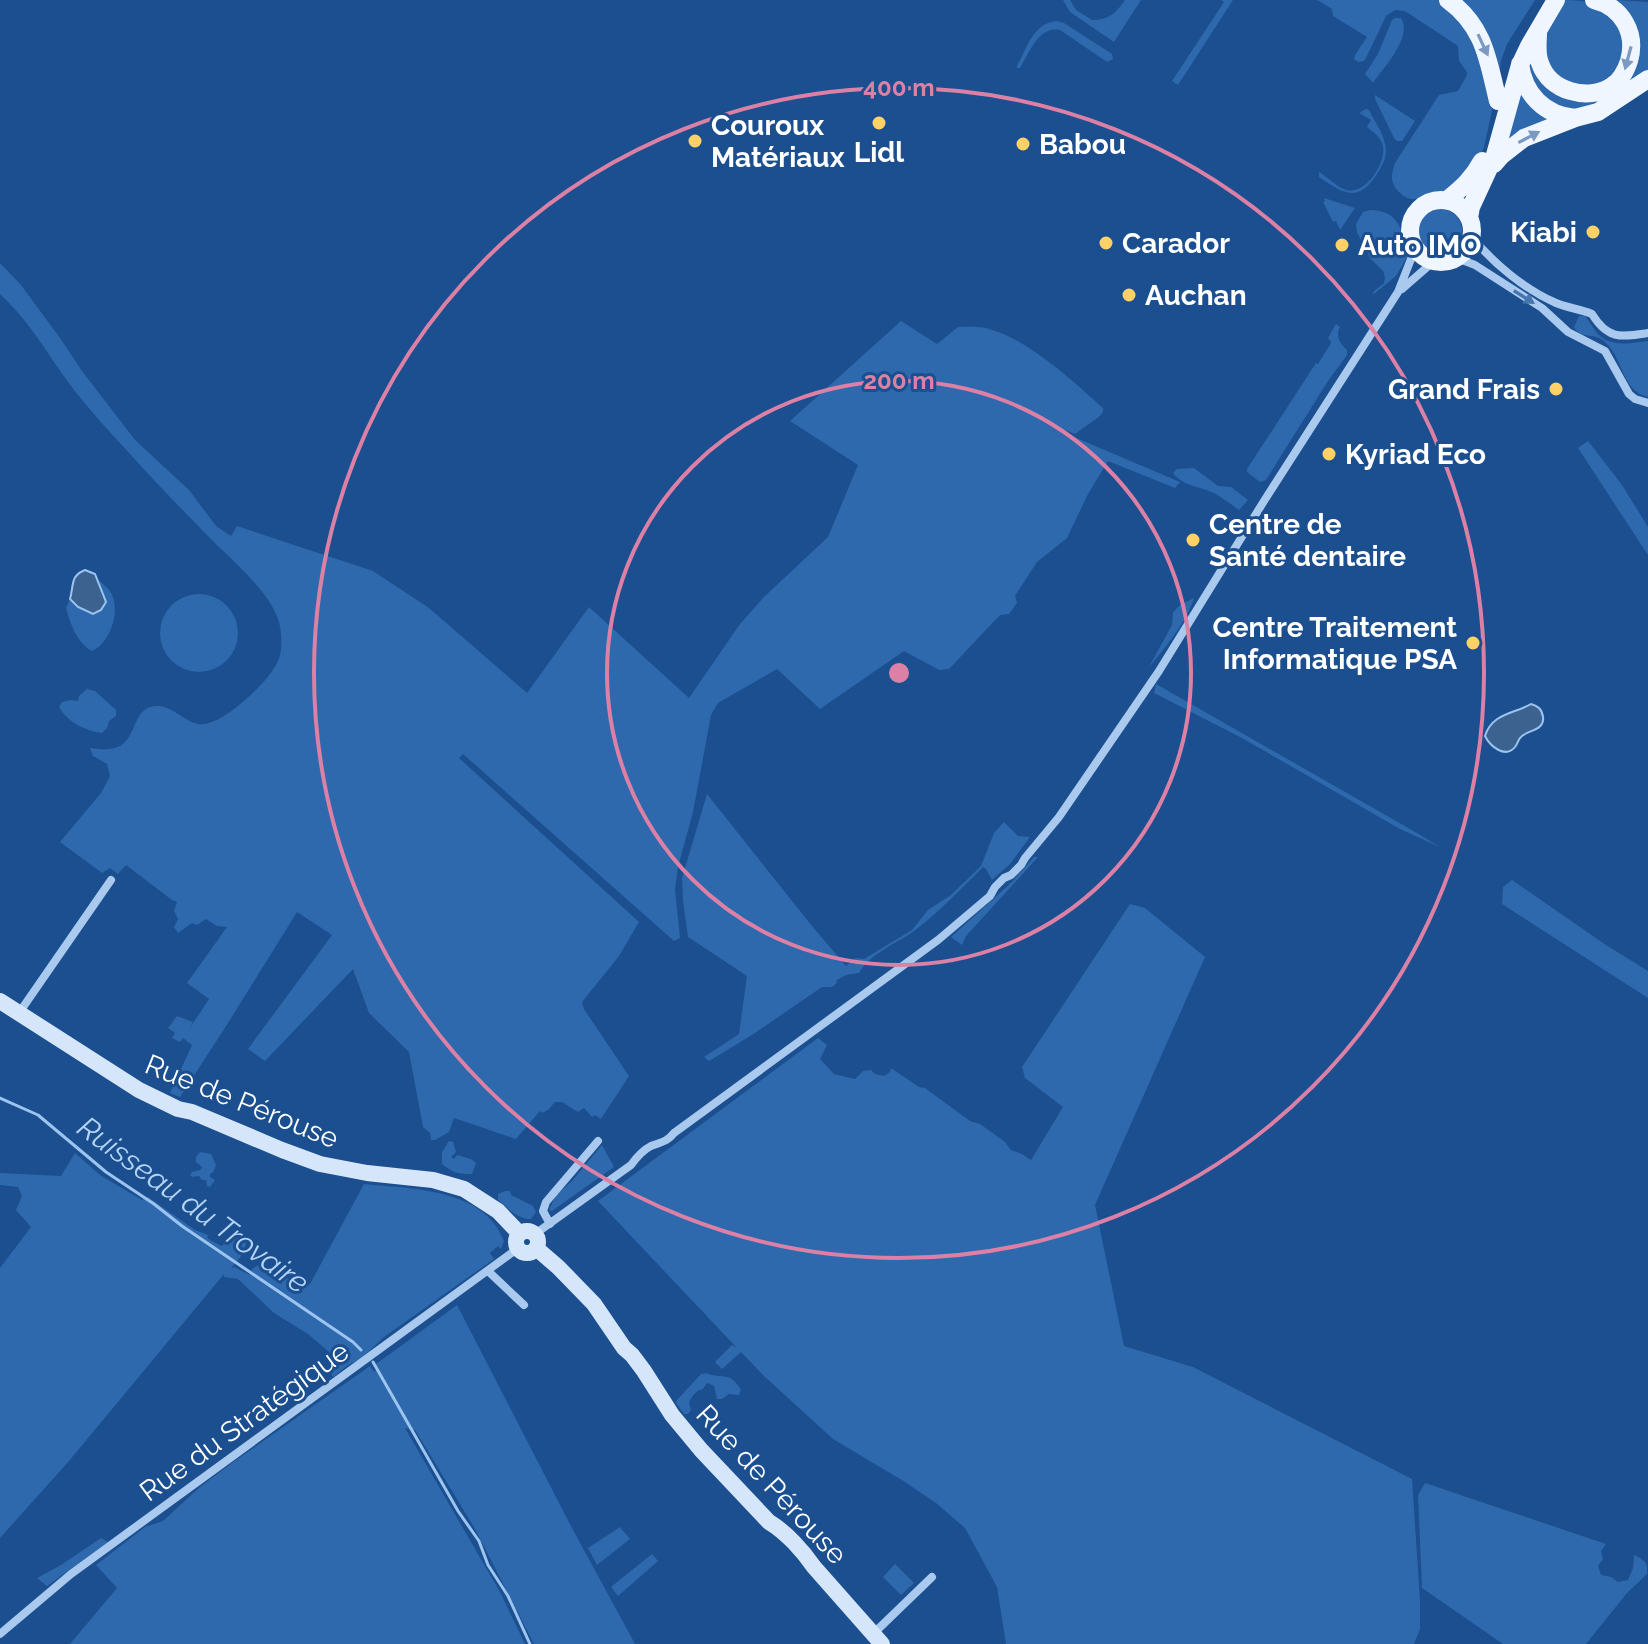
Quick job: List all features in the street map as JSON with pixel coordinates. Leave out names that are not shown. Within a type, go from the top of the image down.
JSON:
[{"type":"main road","points":[[1448,0],[1471,22],[1488,55],[1498,101]]},
{"type":"main road","points":[[1520,65],[1490,169],[1471,207],[1466,249],[1457,258],[1441,263],[1426,259],[1415,249],[1409,233],[1413,216],[1424,204],[1447,200],[1474,176],[1492,134],[1510,60],[1537,19],[1556,0]]},
{"type":"main road","points":[[1537,19],[1539,62],[1546,76],[1573,92],[1588,94],[1603,91],[1615,84],[1626,69],[1632,50],[1631,32],[1615,10],[1594,0]]},
{"type":"main road","points":[[1537,19],[1520,53],[1522,79],[1538,103],[1554,113],[1575,118]]},
{"type":"main road","points":[[1490,169],[1524,138],[1598,112],[1648,79]]},
{"type":"main road","points":[[1447,200],[1464,210],[1470,227]]},
{"type":"street","points":[[1470,227],[1495,262],[1525,285],[1556,303],[1592,314],[1610,334],[1622,337],[1648,333]]},
{"type":"street","points":[[1398,292],[1415,249]]},
{"type":"street","points":[[1457,258],[1475,265],[1542,308],[1568,332],[1605,351],[1629,394],[1648,403]]},
{"type":"street","points":[[1398,292],[1433,262]]},
{"type":"street","name":"Rue du Stratégique","points":[[0,1634],[71,1574],[488,1271],[631,1165],[651,1146],[670,1138],[938,940],[990,896],[1004,878],[1021,865],[1046,833],[1159,671],[1398,292]]},
{"type":"street","points":[[19,1013],[111,880]]},
{"type":"street","name":"Rue de Pérouse","points":[[0,1001],[125,1081],[178,1109],[203,1116],[320,1164],[359,1172],[433,1180],[464,1189],[498,1211],[532,1238],[595,1305],[672,1415],[701,1450],[761,1515],[808,1558],[878,1639]]},
{"type":"street","points":[[532,1238],[546,1202],[598,1141]]},
{"type":"street","points":[[488,1271],[524,1305]]},
{"type":"street","points":[[878,1639],[932,1577]]},
{"type":"shaded area","points":[[1063,0],[1070,0],[1076,10],[1092,20],[1112,15],[1125,0],[1141,0],[1114,42],[1070,12]]},
{"type":"shaded area","points":[[1221,0],[1233,0],[1178,85],[1172,81],[1224,2]]},
{"type":"shaded area","points":[[1317,0],[1440,0],[1475,36],[1493,106],[1478,162],[1445,193],[1408,198],[1395,187],[1392,174],[1395,163],[1439,95],[1458,91],[1467,75],[1459,61],[1458,46],[1405,11],[1395,10],[1386,16],[1364,61],[1358,62],[1354,59],[1355,55],[1367,37],[1333,16],[1332,9]]},
{"type":"shaded area","points":[[1455,0],[1535,0],[1507,44],[1498,83]]},
{"type":"shaded area","points":[[1563,0],[1587,2],[1600,7],[1622,34],[1622,59],[1604,80],[1577,85],[1557,75],[1551,67],[1547,58],[1546,36],[1552,15]]},
{"type":"shaded area","points":[[1615,0],[1648,2],[1648,73],[1613,96],[1586,108],[1560,109],[1548,104],[1526,80],[1531,52],[1581,97],[1632,66]]},
{"type":"shaded area","points":[[1395,18],[1401,18],[1404,26],[1400,43],[1373,83],[1365,74]]},
{"type":"shaded area","points":[[1057,21],[1112,54],[1113,59],[1107,62],[1060,30],[1053,30],[1040,36],[1020,68],[1017,68],[1036,31]]},
{"type":"shaded area","points":[[1517,88],[1551,121],[1503,145]]},
{"type":"shaded area","points":[[1375,95],[1415,121],[1402,141],[1394,138]]},
{"type":"shaded area","points":[[1366,109],[1382,135],[1385,156],[1370,183],[1357,192],[1350,193],[1319,177],[1319,172],[1346,190],[1361,188],[1373,176],[1381,161],[1383,146],[1379,137],[1367,127],[1371,120],[1359,113]]},
{"type":"shaded area","points":[[1324,198],[1355,208],[1340,230],[1323,202]]},
{"type":"shaded area","points":[[1440,209],[1456,215],[1462,231],[1456,247],[1440,253],[1424,247],[1418,231],[1424,215]]},
{"type":"shaded area","points":[[1370,210],[1394,218],[1401,231],[1407,257],[1396,276],[1374,294],[1384,283],[1385,277],[1370,258],[1356,224],[1363,212]]},
{"type":"shaded area","points":[[0,263],[21,285],[135,440],[189,490],[216,526],[231,536],[237,526],[373,571],[429,608],[527,693],[589,607],[689,698],[740,624],[828,537],[858,465],[790,421],[901,321],[937,344],[958,327],[985,328],[1019,342],[1049,362],[1103,408],[1100,416],[1075,434],[1063,429],[1067,434],[1180,482],[1175,488],[1108,461],[1067,538],[1037,562],[1015,596],[1017,603],[1009,614],[1000,615],[949,669],[939,670],[904,651],[820,709],[777,669],[718,703],[711,715],[693,812],[678,867],[675,889],[680,938],[674,941],[463,754],[459,758],[639,922],[619,956],[582,1002],[629,1076],[601,1119],[595,1115],[592,1117],[584,1108],[578,1112],[562,1102],[555,1102],[548,1110],[540,1111],[516,1139],[454,1118],[449,1132],[431,1140],[430,1133],[423,1127],[409,1052],[369,1013],[353,969],[265,1061],[248,1049],[332,935],[297,912],[180,1097],[170,1093],[192,1045],[183,1038],[180,1042],[172,1038],[175,1033],[168,1028],[177,1016],[193,1022],[188,1031],[209,999],[187,983],[227,927],[217,926],[206,919],[197,925],[192,923],[178,933],[174,927],[178,919],[174,911],[177,902],[126,865],[118,874],[110,868],[102,873],[60,842],[101,793],[110,776],[107,764],[93,756],[90,748],[120,746],[130,735],[140,715],[151,707],[165,707],[198,724],[207,724],[231,712],[254,692],[277,663],[281,643],[279,622],[274,609],[256,584],[95,416],[26,323],[0,294]]},
{"type":"shaded area","points":[[1579,316],[1585,316],[1597,333],[1608,341],[1648,341],[1648,397],[1632,388],[1614,354],[1601,339],[1576,331],[1574,327]]},
{"type":"shaded area","points":[[1336,324],[1340,327],[1338,337],[1347,355],[1266,480],[1260,482],[1247,469],[1330,345],[1328,338]]},
{"type":"shaded area","points":[[1588,441],[1622,485],[1648,527],[1648,555],[1578,448]]},
{"type":"shaded area","points":[[1194,468],[1218,486],[1231,487],[1248,500],[1239,510],[1216,494],[1187,484],[1173,473],[1177,469]]},
{"type":"shaded area","points":[[85,570],[95,574],[106,602],[101,610],[93,614],[70,599],[75,578]]},
{"type":"shaded area","points":[[99,580],[111,593],[115,610],[108,635],[92,651],[78,638],[66,608],[70,599],[78,607],[106,602]]},
{"type":"shaded area","points":[[199,594],[214,597],[227,605],[235,618],[238,633],[235,648],[227,661],[214,669],[199,672],[184,669],[171,661],[163,648],[160,633],[163,618],[171,605],[184,597]]},
{"type":"shaded area","points":[[1194,598],[1180,626],[1148,669],[1172,625],[1173,612]]},
{"type":"shaded area","points":[[1156,684],[1440,847],[1400,829],[1242,738],[1154,693]]},
{"type":"shaded area","points":[[87,689],[95,691],[116,710],[116,716],[102,733],[78,725],[59,707],[62,702],[78,701]]},
{"type":"shaded area","points":[[1531,704],[1542,712],[1542,725],[1522,736],[1515,747],[1507,752],[1490,744],[1485,736],[1498,718]]},
{"type":"shaded area","points":[[707,794],[846,966],[856,958],[864,959],[912,930],[928,910],[951,895],[981,866],[994,833],[1004,822],[1018,836],[1030,837],[1010,864],[992,880],[983,867],[927,921],[878,953],[859,973],[846,975],[832,987],[822,987],[709,1061],[704,1057],[739,1034],[747,976],[688,937],[682,878]]},
{"type":"shaded area","points":[[1034,857],[1038,857],[966,936],[962,945],[951,937],[1011,883]]},
{"type":"shaded area","points":[[1512,880],[1648,971],[1648,998],[1502,904],[1503,887]]},
{"type":"shaded area","points":[[1130,904],[1145,908],[1205,957],[1095,1205],[1124,1346],[1193,1367],[1412,1479],[1420,1600],[1420,1629],[1414,1644],[1006,1644],[997,1587],[965,1528],[905,1482],[833,1439],[741,1352],[722,1369],[715,1362],[732,1345],[737,1348],[598,1201],[818,1038],[827,1045],[820,1059],[834,1074],[855,1079],[863,1071],[871,1070],[884,1076],[891,1068],[970,1121],[980,1124],[1011,1150],[1031,1160],[1063,1107],[1025,1078],[1022,1067]]},
{"type":"shaded area","points":[[449,1141],[453,1142],[456,1152],[451,1157],[454,1159],[457,1155],[476,1163],[472,1174],[456,1172],[442,1164],[442,1152]]},
{"type":"shaded area","points":[[602,1145],[614,1167],[552,1211],[549,1210],[556,1195]]},
{"type":"shaded area","points":[[200,1152],[211,1154],[216,1165],[210,1174],[215,1180],[210,1187],[206,1180],[190,1175],[202,1167],[196,1162]]},
{"type":"shaded area","points":[[75,1153],[100,1175],[142,1200],[148,1197],[221,1246],[238,1230],[246,1237],[245,1247],[231,1269],[234,1267],[250,1275],[252,1269],[260,1264],[306,1286],[310,1284],[364,1184],[424,1190],[464,1201],[480,1210],[494,1224],[504,1241],[501,1249],[498,1246],[490,1253],[494,1259],[333,1377],[330,1372],[336,1358],[308,1334],[274,1313],[238,1279],[224,1277],[224,1274],[69,1461],[0,1538],[0,1268],[31,1227],[16,1210],[22,1196],[18,1187],[0,1185],[0,1173],[61,1176]]},
{"type":"shaded area","points":[[505,1191],[533,1206],[536,1212],[531,1219],[517,1215],[498,1200],[498,1194]]},
{"type":"shaded area","points":[[457,1305],[635,1644],[534,1644],[475,1529],[415,1430],[405,1428],[500,1592],[525,1644],[70,1644],[117,1588],[96,1565],[145,1527],[163,1521],[232,1463],[370,1366],[374,1372],[379,1368],[376,1364]]},
{"type":"shaded area","points":[[701,1374],[733,1380],[741,1390],[739,1395],[729,1394],[717,1399],[714,1386],[707,1383],[692,1396],[689,1403],[691,1410],[684,1414],[677,1400]]},
{"type":"shaded area","points":[[1425,1483],[1606,1544],[1598,1566],[1601,1575],[1618,1582],[1628,1580],[1634,1555],[1645,1562],[1647,1574],[1627,1593],[1586,1644],[1503,1644],[1422,1588],[1418,1495]]},
{"type":"shaded area","points":[[620,1527],[630,1539],[597,1565],[588,1548]]},
{"type":"shaded area","points":[[101,1538],[108,1542],[47,1586],[37,1578],[61,1565]]},
{"type":"shaded area","points":[[652,1554],[658,1561],[618,1596],[611,1587]]},
{"type":"shaded area","points":[[895,1564],[914,1583],[901,1595],[883,1577]]},
{"type":"waterway","name":"Ruisseau du Trovaire","points":[[0,1098],[38,1115],[106,1172],[361,1350]]},
{"type":"waterway","name":"Ruisseau du Trovaire","points":[[373,1362],[458,1511],[479,1541],[488,1565],[508,1596],[530,1644]]},
{"type":"place","name":"Lidl","points":[[879,123]]},
{"type":"place","name":"Couroux Matériaux","points":[[695,141]]},
{"type":"place","name":"Babou","points":[[1023,144]]},
{"type":"place","name":"Kiabi","points":[[1593,232]]},
{"type":"place","name":"Carador","points":[[1106,243]]},
{"type":"place","name":"Auto IMO","points":[[1342,245]]},
{"type":"place","name":"Auchan","points":[[1129,295]]},
{"type":"place","name":"Grand Frais","points":[[1556,389]]},
{"type":"place","name":"Kyriad Eco","points":[[1329,454]]},
{"type":"place","name":"Centre de Santé dentaire","points":[[1193,540]]},
{"type":"place","name":"Centre Traitement Informatique PSA","points":[[1473,643]]}]
